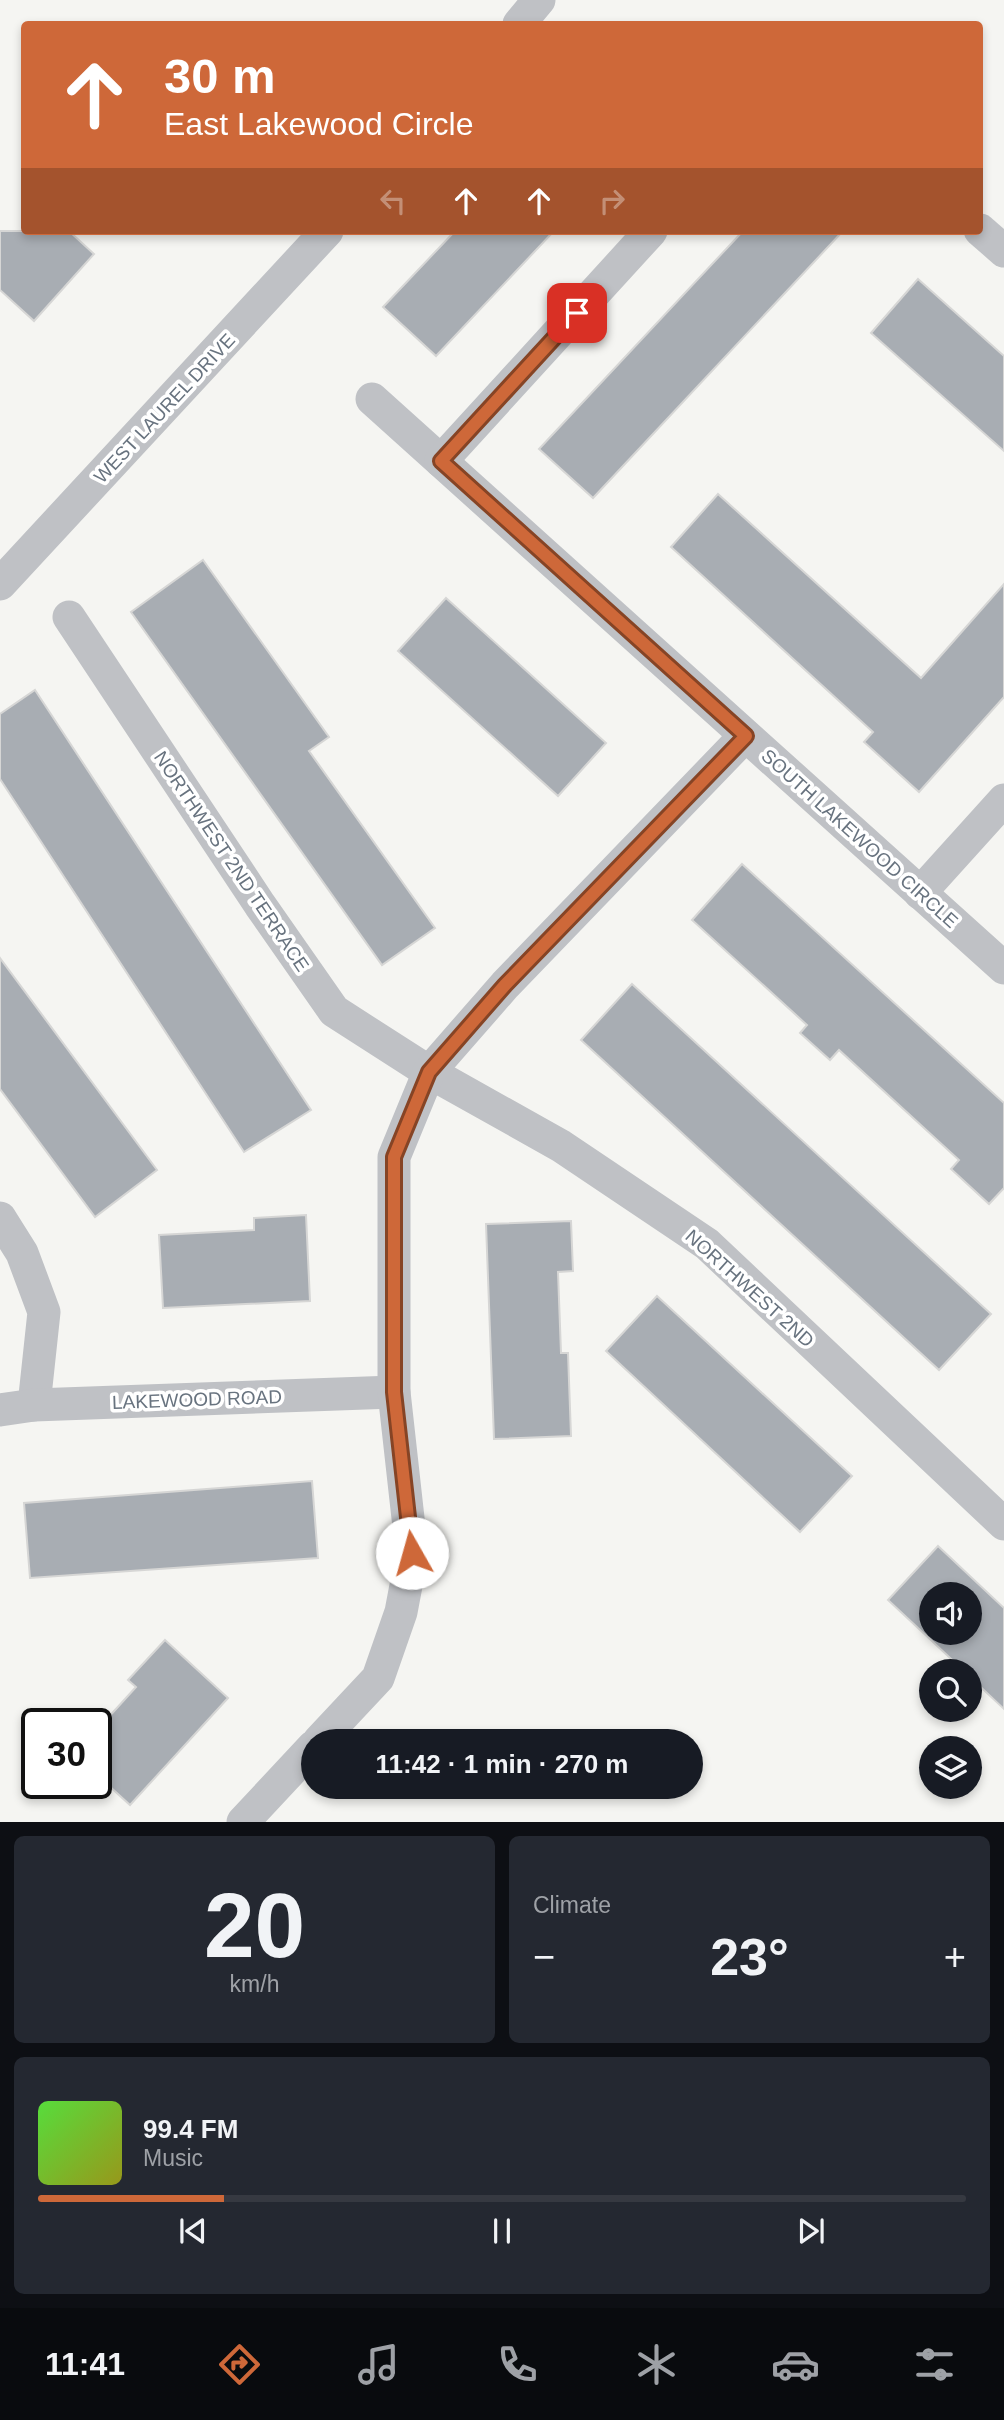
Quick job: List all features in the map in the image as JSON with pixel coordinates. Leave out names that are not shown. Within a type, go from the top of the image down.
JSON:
[{"type":"street","points":[[522,21],[539,0]]},
{"type":"street","points":[[983,233],[1004,251]]},
{"type":"street","name":"WEST LAUREL DRIVE","points":[[0,584],[323,235]]},
{"type":"street","points":[[441,461],[647,235]]},
{"type":"street","name":"SOUTH LAKEWOOD CIRCLE","points":[[372,399],[1004,968]]},
{"type":"street","name":"NORTHWEST 2ND TERRACE","points":[[69,617],[260,905],[334,1011],[429,1072]]},
{"type":"street","points":[[329,1729],[378,1678],[401,1612],[412,1553],[394,1392],[394,1157],[429,1072],[505,985],[746,736]]},
{"type":"street","points":[[920,892],[1004,800]]},
{"type":"street","name":"NORTHWEST 2ND","points":[[429,1072],[561,1146],[707,1244],[1004,1524]]},
{"type":"street","points":[[0,1218],[22,1253],[44,1312],[34,1405]]},
{"type":"street","name":"LAKEWOOD ROAD","points":[[0,1410],[34,1405],[394,1392]]},
{"type":"street","points":[[243,1822],[301,1760]]},
{"type":"building","points":[[0,231],[21,231],[21,235],[73,235],[94,254],[34,321],[0,290]]},
{"type":"building","points":[[451,235],[550,235],[436,356],[383,307]]},
{"type":"building","points":[[739,235],[839,235],[593,498],[539,449]]},
{"type":"building","points":[[918,279],[1004,356],[1004,451],[871,333]]},
{"type":"building","points":[[718,494],[921,678],[1004,584],[1004,697],[919,792],[864,742],[873,732],[671,547]]},
{"type":"building","points":[[203,560],[329,737],[309,751],[435,928],[382,965],[131,612]]},
{"type":"building","points":[[446,598],[606,743],[558,796],[398,651]]},
{"type":"building","points":[[35,690],[311,1110],[244,1152],[0,779],[0,714]]},
{"type":"building","points":[[742,864],[1004,1103],[1004,1188],[989,1204],[951,1169],[959,1160],[839,1050],[830,1060],[800,1033],[807,1025],[692,920]]},
{"type":"building","points":[[0,958],[157,1170],[95,1217],[0,1089]]},
{"type":"building","points":[[632,984],[991,1314],[939,1370],[581,1040]]},
{"type":"building","points":[[306,1215],[310,1301],[163,1308],[159,1235],[254,1230],[254,1218]]},
{"type":"building","points":[[571,1221],[573,1271],[558,1272],[561,1353],[568,1353],[571,1436],[494,1439],[486,1224]]},
{"type":"building","points":[[657,1296],[852,1476],[800,1532],[606,1351]]},
{"type":"building","points":[[312,1481],[318,1558],[30,1578],[24,1503]]},
{"type":"building","points":[[938,1546],[976,1582],[919,1582],[919,1629],[888,1600]]},
{"type":"building","points":[[982,1587],[1004,1608],[1004,1709],[982,1688],[982,1659],[951,1659],[936,1645],[982,1645]]},
{"type":"building","points":[[165,1640],[228,1698],[130,1805],[112,1789],[112,1713],[136,1687],[128,1680]]},
{"type":"route","points":[[412,1553],[394,1392],[394,1157],[429,1072],[505,985],[746,736],[441,461],[577,313]]}]
